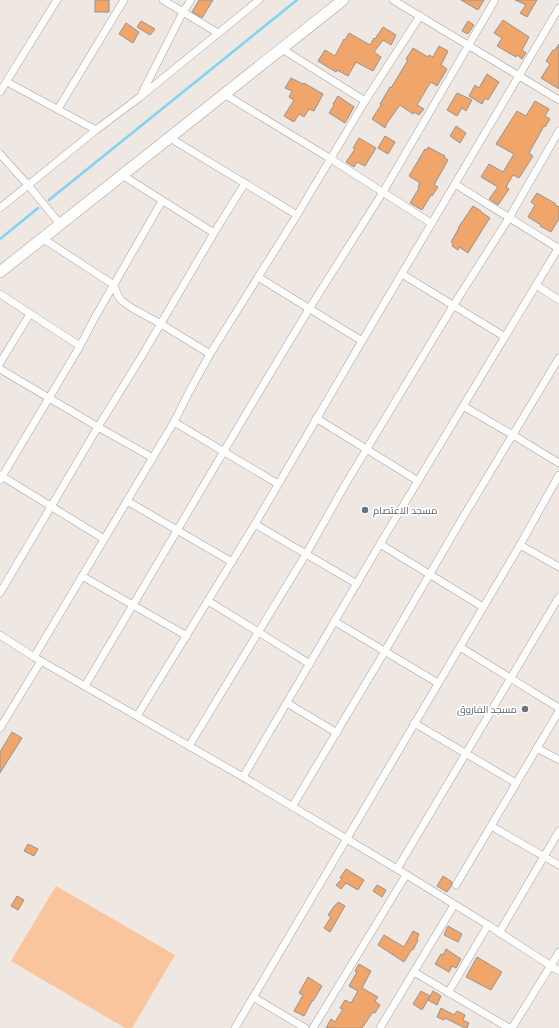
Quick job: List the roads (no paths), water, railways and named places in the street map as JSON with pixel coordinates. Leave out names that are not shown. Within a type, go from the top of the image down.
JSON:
[{"type":"main road","points":[[0,272],[342,0]]},
{"type":"street","points":[[0,92],[57,0]]},
{"type":"street","points":[[58,109],[124,0]]},
{"type":"street","points":[[163,0],[218,33]]},
{"type":"street","points":[[140,97],[183,12],[191,0]]},
{"type":"street","points":[[0,208],[259,0]]},
{"type":"street","points":[[393,0],[559,100]]},
{"type":"street","points":[[85,686],[309,309],[383,192],[495,0]]},
{"type":"street","points":[[137,716],[255,524],[316,418],[559,8]]},
{"type":"street","points":[[34,657],[174,422],[210,354],[298,214],[365,101],[420,16]]},
{"type":"street","points":[[282,49],[365,101]]},
{"type":"street","points":[[7,82],[96,130]]},
{"type":"street","points":[[224,94],[431,223]]},
{"type":"street","points":[[189,746],[306,554],[345,485],[453,306],[509,218],[559,131]]},
{"type":"street","points":[[170,138],[298,214]]},
{"type":"street","points":[[0,154],[60,224]]},
{"type":"street","points":[[122,175],[214,233]]},
{"type":"street","points":[[0,593],[245,183]]},
{"type":"street","points":[[243,777],[334,621],[558,248],[455,184]]},
{"type":"street","points":[[104,539],[52,506],[1,477],[80,346],[162,201]]},
{"type":"street","points":[[42,238],[114,285],[118,296],[132,308],[210,354]]},
{"type":"street","points":[[402,274],[505,337]]},
{"type":"street","points":[[258,277],[362,341]]},
{"type":"street","points":[[536,285],[559,300]]},
{"type":"street","points":[[0,294],[80,346]]},
{"type":"street","points":[[0,363],[30,314]]},
{"type":"street","points":[[292,807],[559,358]]},
{"type":"street","points":[[0,369],[153,458]]},
{"type":"street","points":[[463,406],[559,463]]},
{"type":"street","points":[[316,418],[418,481]]},
{"type":"street","points":[[174,422],[278,484]]},
{"type":"street","points":[[235,1028],[520,545],[559,475]]},
{"type":"street","points":[[126,501],[232,562]]},
{"type":"street","points":[[255,524],[357,584]]},
{"type":"street","points":[[380,544],[483,607]]},
{"type":"street","points":[[520,545],[559,567]]},
{"type":"street","points":[[82,576],[187,636]]},
{"type":"street","points":[[397,869],[559,597]]},
{"type":"street","points":[[208,601],[310,664]]},
{"type":"street","points":[[334,621],[438,683]]},
{"type":"street","points":[[0,635],[34,657],[243,777],[346,840],[397,869],[559,971]]},
{"type":"street","points":[[460,647],[559,708]]},
{"type":"street","points":[[0,728],[41,660]]},
{"type":"street","points":[[287,703],[337,733]]},
{"type":"street","points":[[456,885],[559,711]]},
{"type":"street","points":[[414,723],[516,783]]},
{"type":"street","points":[[537,748],[559,760]]},
{"type":"street","points":[[490,826],[559,865]]},
{"type":"street","points":[[499,933],[559,831]]},
{"type":"street","points":[[313,1028],[406,875]]},
{"type":"street","points":[[380,1028],[454,905]]},
{"type":"street","points":[[448,993],[488,925]]},
{"type":"street","points":[[512,1028],[559,952]]},
{"type":"street","points":[[414,972],[509,1028]]},
{"type":"street","points":[[253,997],[305,1028]]},
{"type":"waterway","points":[[49,200],[297,0]]},
{"type":"waterway","points":[[0,239],[38,208]]},
{"type":"place","name":"مسجد الاعتصام","points":[[365,510]]},
{"type":"place","name":"مسجد الفاروق","points":[[525,709]]}]
